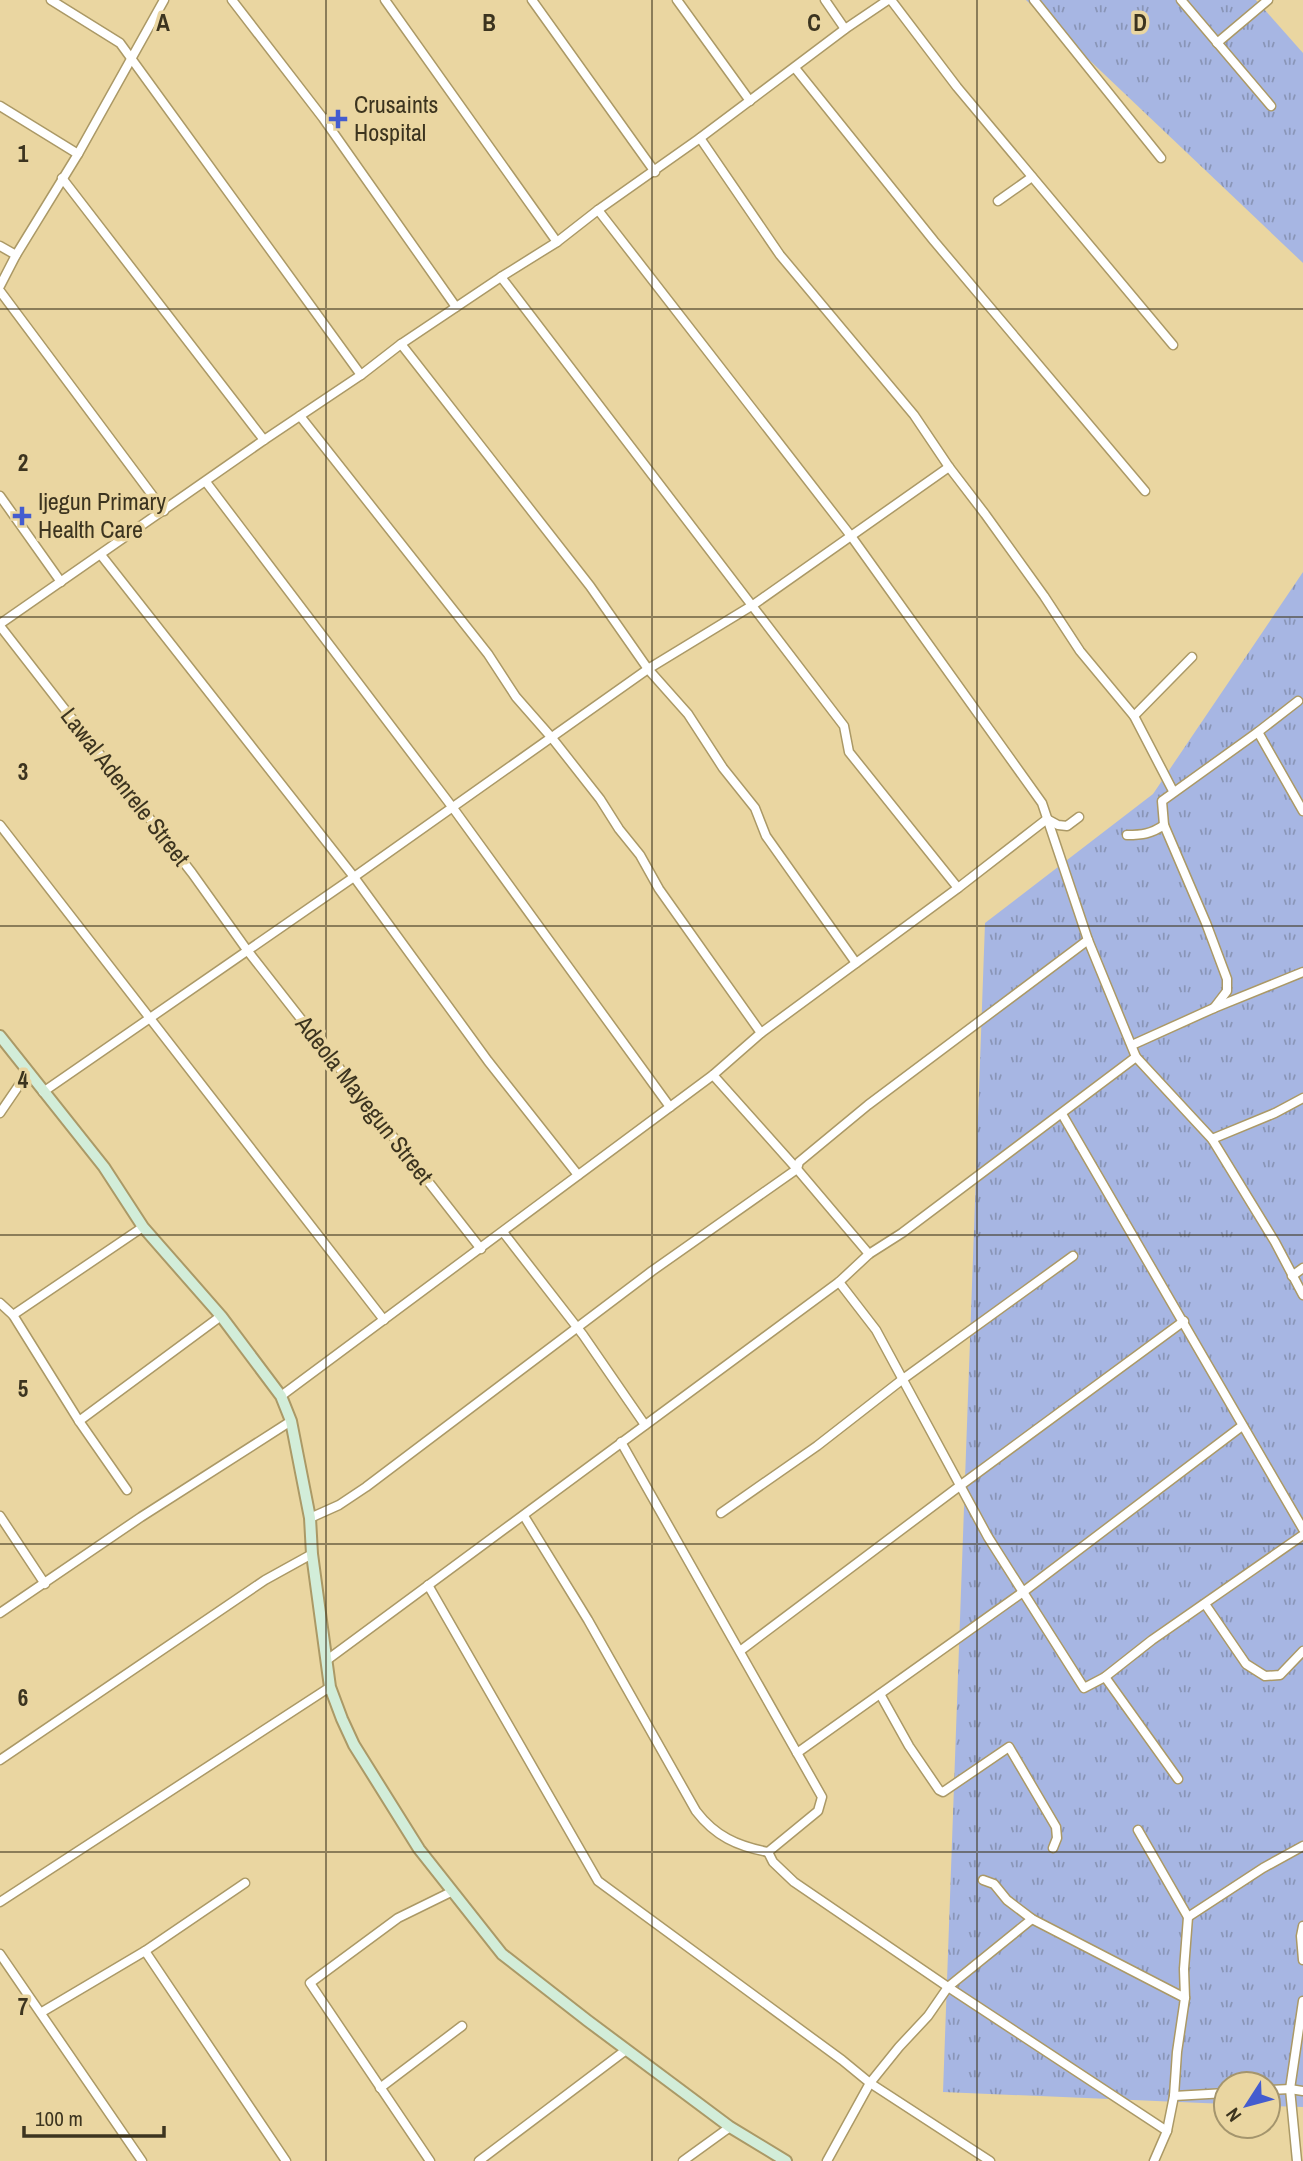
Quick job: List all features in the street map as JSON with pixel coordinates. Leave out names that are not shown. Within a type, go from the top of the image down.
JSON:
[{"type":"street","points":[[51,0],[120,43],[361,375]]},
{"type":"street","points":[[164,0],[78,154],[16,255],[0,288],[164,511]]},
{"type":"street","points":[[232,0],[323,118],[456,307]]},
{"type":"street","points":[[385,0],[557,242]]},
{"type":"street","points":[[532,0],[655,172]]},
{"type":"street","points":[[677,0],[750,101]]},
{"type":"street","points":[[825,0],[845,29]]},
{"type":"street","points":[[0,625],[361,375],[401,344],[557,242],[845,29],[890,0],[957,87],[1173,345]]},
{"type":"street","points":[[1034,0],[1161,158]]},
{"type":"street","points":[[1181,0],[1271,106]]},
{"type":"street","points":[[1217,43],[1268,0]]},
{"type":"street","points":[[795,68],[934,240],[1145,491]]},
{"type":"street","points":[[0,106],[78,154]]},
{"type":"street","points":[[700,138],[780,255],[914,415],[1044,596],[1080,651],[1134,716],[1173,791]]},
{"type":"street","points":[[998,201],[1032,177]]},
{"type":"street","points":[[62,178],[264,440]]},
{"type":"street","points":[[598,210],[851,536],[1042,803],[1088,940],[1136,1057],[1212,1139],[1275,1242],[1303,1295]]},
{"type":"street","points":[[0,246],[16,255]]},
{"type":"street","points":[[500,277],[844,726],[849,752],[958,888]]},
{"type":"street","points":[[401,344],[590,586],[648,669],[688,713],[723,768],[755,808],[766,836],[856,963]]},
{"type":"street","points":[[300,416],[488,654],[516,697],[600,799],[640,855],[659,889],[761,1033]]},
{"type":"street","points":[[43,1092],[453,808],[648,669],[753,605],[949,467]]},
{"type":"street","points":[[206,482],[453,808],[670,1107]]},
{"type":"street","points":[[0,497],[61,582]]},
{"type":"street","points":[[101,555],[354,877],[488,1062],[578,1175]]},
{"type":"street","name":"Lawal Adenrele Street","points":[[0,625],[192,873],[247,950]]},
{"type":"street","points":[[1134,716],[1192,657]]},
{"type":"street","points":[[1214,1008],[1227,991],[1227,979],[1164,825],[1162,801],[1298,701]]},
{"type":"street","points":[[1258,732],[1303,811]]},
{"type":"street","points":[[1047,819],[1067,826],[1079,817]]},
{"type":"street","points":[[281,1396],[713,1075],[761,1033],[1047,819]]},
{"type":"street","points":[[0,825],[384,1320]]},
{"type":"street","points":[[1127,835],[1144,835],[1164,825]]},
{"type":"street","points":[[310,1518],[339,1505],[366,1487],[652,1271],[797,1169],[799,1162],[868,1105],[1088,940]]},
{"type":"street","name":"Adeola Mayegun Street","points":[[247,950],[481,1249]]},
{"type":"street","points":[[1132,1045],[1303,972]]},
{"type":"street","points":[[0,1036],[104,1167],[143,1227],[220,1316],[281,1396],[290,1421],[310,1518],[312,1554],[330,1687],[355,1745],[419,1849],[502,1954],[730,2127],[786,2161]]},
{"type":"street","points":[[327,1660],[839,1282],[869,1254],[902,1234],[1136,1057]]},
{"type":"street","points":[[0,1113],[28,1072]]},
{"type":"street","points":[[713,1075],[869,1254]]},
{"type":"street","points":[[1212,1139],[1281,1111],[1303,1098]]},
{"type":"street","points":[[1062,1114],[1303,1529]]},
{"type":"street","points":[[13,1315],[143,1227]]},
{"type":"street","points":[[503,1232],[578,1328],[645,1424]]},
{"type":"street","points":[[721,1513],[817,1446],[903,1379],[1073,1256]]},
{"type":"street","points":[[1292,1276],[1303,1268]]},
{"type":"street","points":[[839,1282],[876,1330],[988,1536],[1084,1688],[1105,1677],[1152,1640],[1303,1535]]},
{"type":"street","points":[[0,1303],[13,1315],[79,1421],[127,1490]]},
{"type":"street","points":[[79,1421],[220,1316]]},
{"type":"street","points":[[740,1651],[1184,1321]]},
{"type":"street","points":[[0,1613],[141,1517],[290,1421]]},
{"type":"street","points":[[797,1752],[1023,1592],[1242,1426]]},
{"type":"street","points":[[621,1442],[822,1797],[818,1811],[768,1852]]},
{"type":"street","points":[[0,1516],[45,1584]]},
{"type":"street","points":[[524,1516],[588,1620],[707,1826],[733,1843],[768,1852],[773,1862],[794,1882],[1167,2131]]},
{"type":"street","points":[[0,1760],[265,1580],[312,1554]]},
{"type":"street","points":[[428,1585],[598,1881],[606,1890],[870,2083],[990,2161]]},
{"type":"street","points":[[1205,1604],[1246,1664],[1265,1676],[1280,1675],[1303,1651]]},
{"type":"street","points":[[1105,1677],[1178,1779]]},
{"type":"street","points":[[0,1902],[330,1687]]},
{"type":"street","points":[[880,1694],[909,1746],[943,1792],[1009,1747],[1056,1827],[1057,1838],[1053,1848]]},
{"type":"street","points":[[1138,1830],[1188,1917],[1185,1998],[1174,2096],[1167,2131],[1154,2161]]},
{"type":"street","points":[[1188,1917],[1303,1846]]},
{"type":"street","points":[[983,1880],[994,1884],[1007,1900],[1032,1919],[1185,1998]]},
{"type":"street","points":[[42,2012],[145,1951],[245,1883]]},
{"type":"street","points":[[430,2161],[310,1983],[398,1918],[451,1892]]},
{"type":"street","points":[[827,2161],[870,2083],[928,2016],[948,1987],[1032,1919]]},
{"type":"street","points":[[1303,1926],[1303,1960]]},
{"type":"street","points":[[145,1951],[286,2161]]},
{"type":"street","points":[[0,1954],[142,2161]]},
{"type":"street","points":[[1297,2161],[1290,2089],[1303,2001]]},
{"type":"street","points":[[380,2088],[462,2026]]},
{"type":"street","points":[[479,2161],[626,2050]]},
{"type":"street","points":[[1282,2089],[1303,2091]]},
{"type":"street","points":[[1174,2096],[1212,2094]]},
{"type":"street","points":[[682,2161],[730,2127]]},
{"type":"green space","points":[[1026,0],[1256,0],[1303,53],[1303,263]]},
{"type":"green space","points":[[1303,572],[1303,2107],[1282,2106],[1282,2070],[1212,2070],[1212,2103],[943,2092],[985,923],[1153,794]]},
{"type":"place","name":"Crusaints Hospital","points":[[338,119]]},
{"type":"place","name":"Ijegun Primary Health Care","points":[[22,516]]}]
